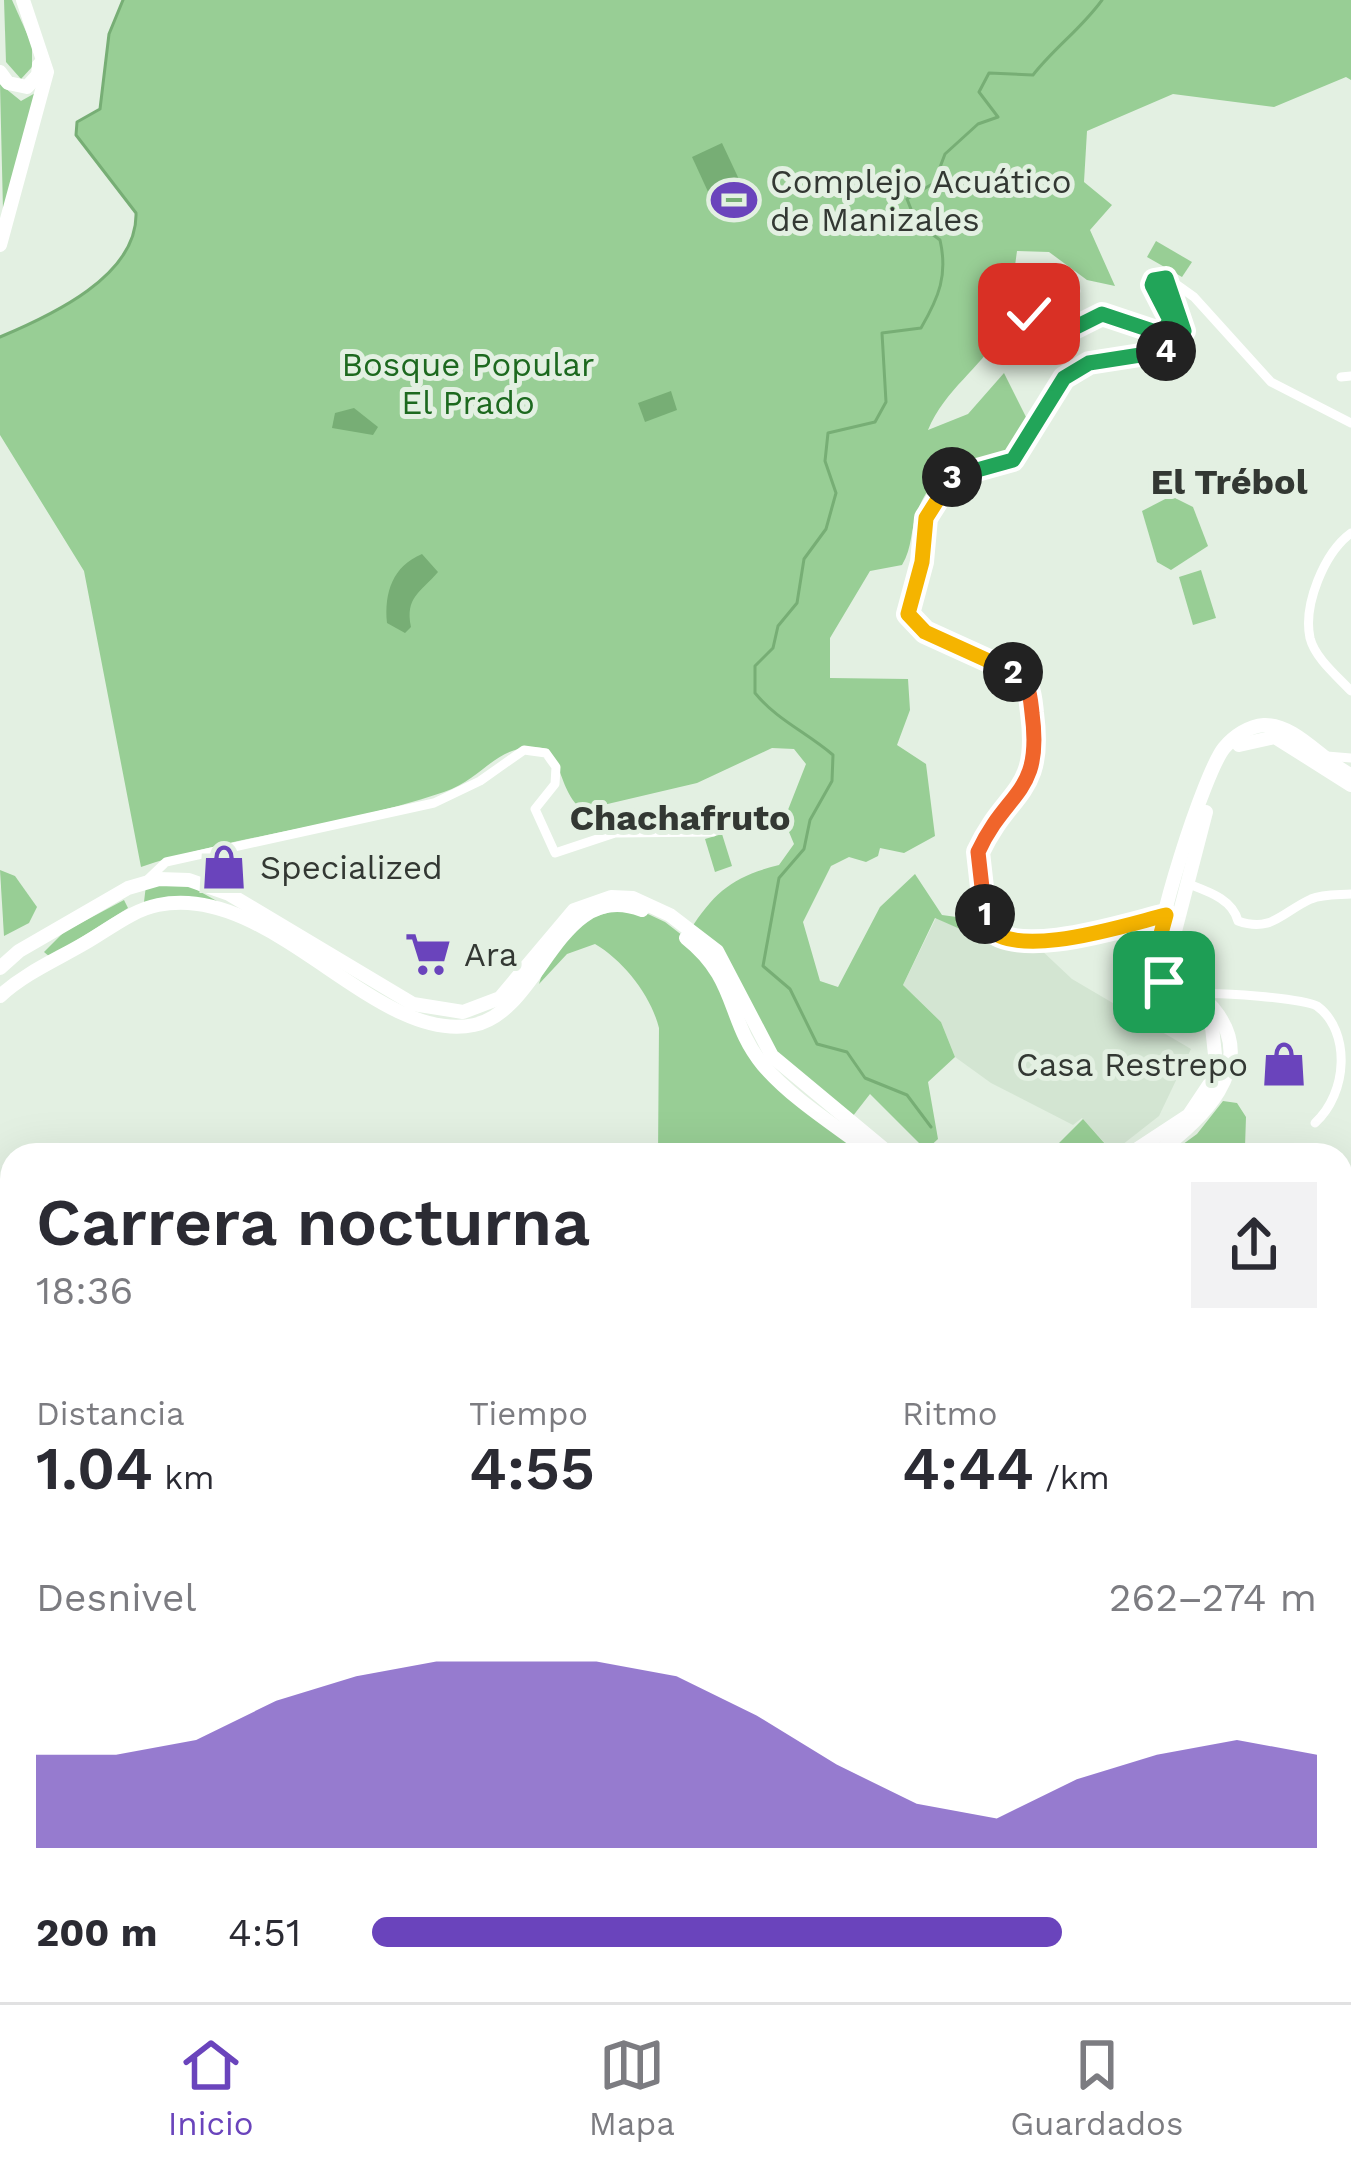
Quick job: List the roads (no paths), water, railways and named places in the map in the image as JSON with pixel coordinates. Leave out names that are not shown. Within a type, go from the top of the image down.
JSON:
[{"type":"main road","points":[[0,245],[45,88],[41,44],[23,0]]},
{"type":"main road","points":[[0,72],[14,86],[34,82],[41,44]]},
{"type":"main road","points":[[1146,1143],[1189,1114],[1213,1082],[1219,1063],[1217,1040],[1205,1016],[1158,974],[1156,952],[1206,782],[1225,748],[1248,729],[1264,725],[1292,733],[1351,775]]},
{"type":"main road","points":[[1170,1143],[1196,1124],[1228,1075],[1227,1035],[1198,994],[1175,977],[1168,962],[1214,782],[1240,743],[1275,737],[1351,785]]},
{"type":"main road","points":[[0,968],[145,882],[189,880],[229,894],[412,1004],[444,1013],[500,998],[574,910],[611,897],[650,903],[717,951],[738,982],[758,1036],[787,1074],[876,1143]]},
{"type":"main road","points":[[135,914],[145,882]]},
{"type":"main road","points":[[0,996],[135,914],[158,905],[221,908],[405,1016],[443,1028],[472,1026],[512,1005],[578,919],[611,906],[633,907],[665,922],[709,956],[727,982],[747,1042],[763,1064],[859,1143]]},
{"type":"main road","points":[[42,940],[49,963]]},
{"type":"street","points":[[1053,268],[1028,281],[1064,333]]},
{"type":"street","points":[[1166,278],[1180,313],[1179,342],[1150,356],[1089,363],[1064,378],[1013,460],[948,479],[926,518],[922,562],[908,614],[925,632],[1026,681],[1038,755],[1031,774],[978,852],[987,927],[1005,940],[1069,938],[1166,915]]},
{"type":"street","points":[[1030,350],[1102,314],[1162,334],[1170,320],[1154,280],[1166,278],[1194,297],[1258,370],[1351,423]]},
{"type":"street","points":[[1029,314],[1076,291]]},
{"type":"street","points":[[1286,379],[1292,392]]},
{"type":"street","points":[[1351,533],[1323,569],[1310,625],[1317,652],[1351,692]]},
{"type":"street","points":[[145,882],[166,862],[434,802],[480,781],[524,749],[546,753],[556,767],[555,784],[535,809],[555,853],[615,833],[713,832]]},
{"type":"street","points":[[1316,754],[1351,758]]},
{"type":"street","points":[[1186,883],[1216,895],[1235,910],[1238,921],[1255,927],[1270,926],[1310,900],[1351,894]]},
{"type":"street","points":[[1198,994],[1298,999],[1329,1013],[1348,1043],[1350,1060],[1338,1100],[1315,1123]]},
{"type":"waterway","points":[[0,337],[88,291],[123,256],[133,236],[136,213],[76,135],[77,122],[100,109],[109,34],[123,0]]},
{"type":"waterway","points":[[931,1127],[907,1095],[865,1078],[847,1052],[817,1044],[790,989],[763,966],[779,878],[804,849],[810,820],[832,781],[833,755],[755,693],[755,666],[773,648],[778,626],[797,603],[804,559],[826,529],[836,493],[825,461],[828,433],[875,422],[886,402],[882,333],[921,328],[937,296],[943,264],[940,240],[916,222],[907,199],[934,183],[945,154],[978,124],[998,117],[979,92],[989,73],[1033,75],[1102,0]]},
{"type":"place","name":"Complejo Acuático de Manizales","points":[[734,200]]},
{"type":"place","name":"Specialized","points":[[224,867]]},
{"type":"place","name":"Ara","points":[[428,954]]},
{"type":"place","name":"Casa Restrepo","points":[[1284,1064]]},
{"type":"district","name":"El Trébol","points":[[1229,482]]},
{"type":"district","name":"Chachafruto","points":[[680,818]]},
{"type":"park label","name":"Bosque Popular El Prado","points":[[468,383]]}]
